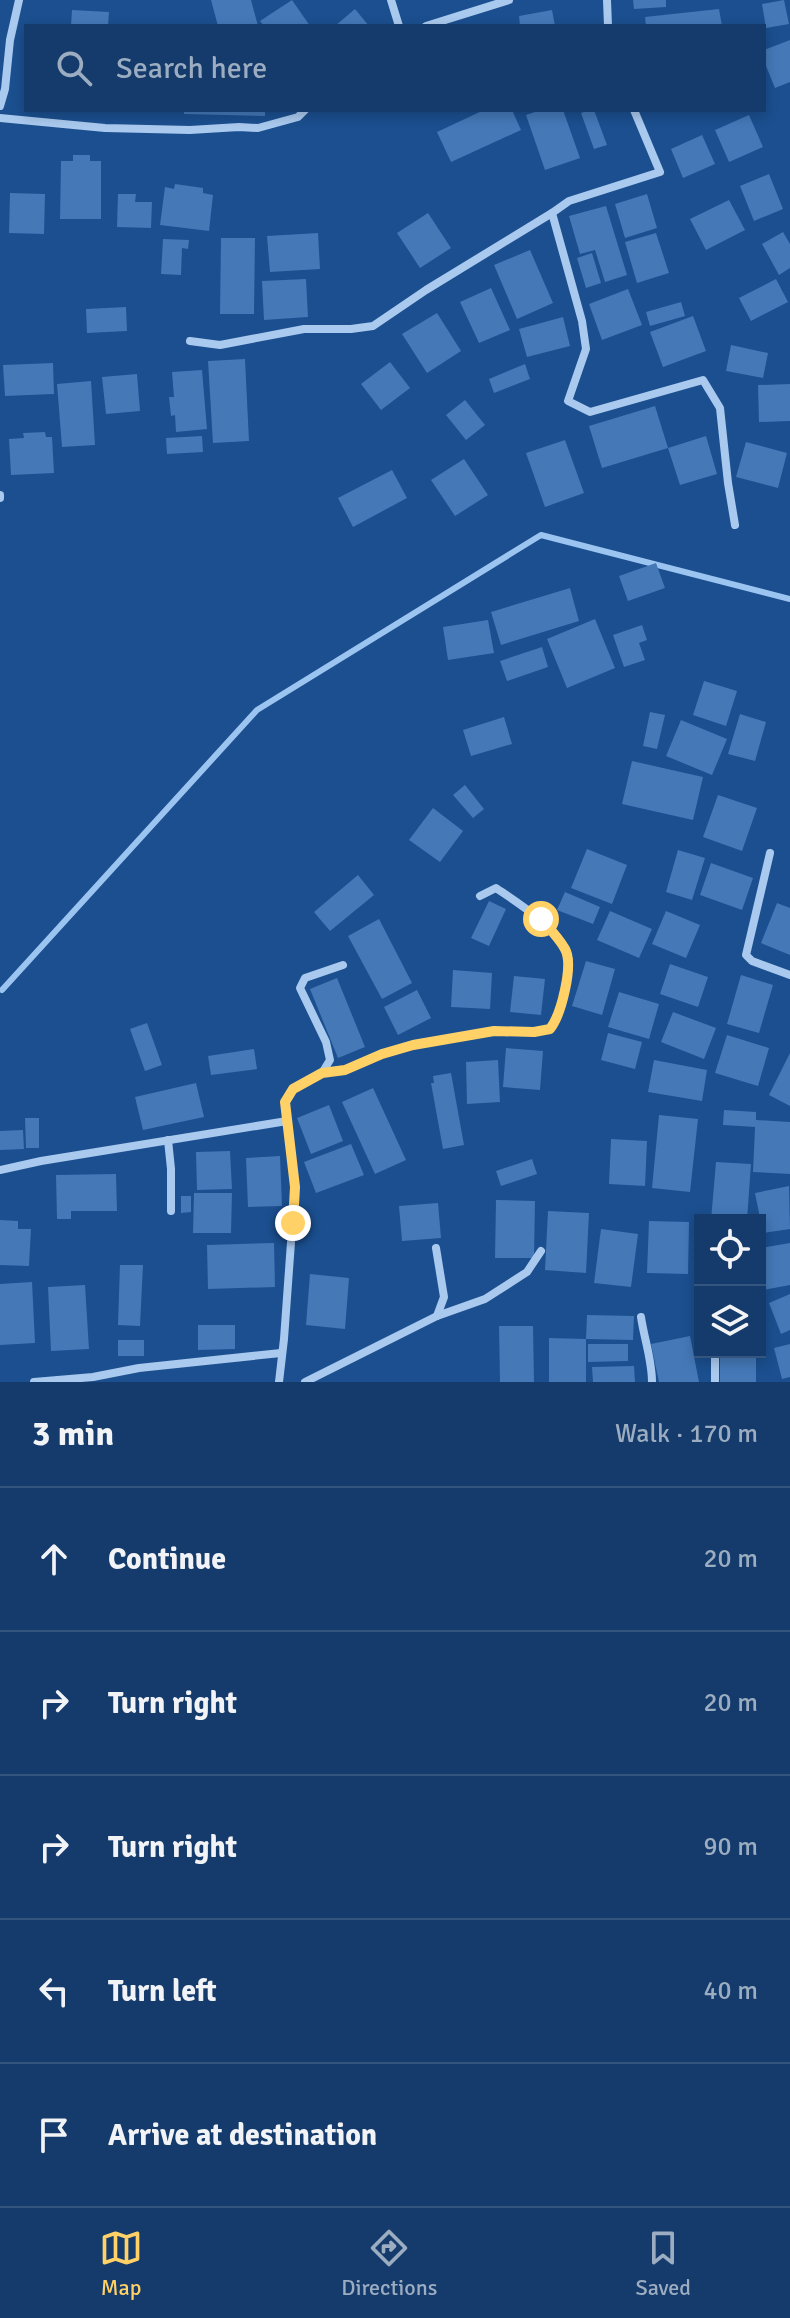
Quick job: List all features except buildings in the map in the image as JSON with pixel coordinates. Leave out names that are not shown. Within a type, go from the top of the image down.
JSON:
[{"type":"street","points":[[0,106],[19,0]]},
{"type":"street","points":[[391,0],[398,24]]},
{"type":"street","points":[[432,24],[509,0]]},
{"type":"street","points":[[607,0],[608,24]]},
{"type":"street","points":[[0,118],[105,128],[190,130],[258,128],[298,117],[303,112]]},
{"type":"street","points":[[190,341],[220,345],[304,329],[373,326],[569,201],[660,172],[635,112]]},
{"type":"street","points":[[552,213],[582,321],[586,349],[568,401],[590,412],[703,380],[720,408],[735,525]]},
{"type":"street","points":[[770,853],[746,955],[752,961],[790,975]]},
{"type":"street","points":[[279,1382],[295,1187],[285,1102],[293,1089],[322,1073],[345,1070],[413,1045],[494,1031],[534,1032],[550,1029],[557,1020],[570,960],[565,948],[541,919],[496,888],[480,896]]},
{"type":"street","points":[[322,1073],[330,1060],[326,1042],[300,988],[305,978],[343,965]]},
{"type":"street","points":[[0,1170],[287,1121]]},
{"type":"street","points":[[168,1140],[171,1211]]},
{"type":"street","points":[[436,1248],[444,1297],[437,1316]]},
{"type":"street","points":[[305,1382],[437,1316],[485,1299],[527,1272],[541,1251]]},
{"type":"street","points":[[641,1317],[652,1382]]},
{"type":"street","points":[[34,1382],[281,1353]]},
{"type":"street","points":[[715,1358],[715,1382]]},
{"type":"waterway","points":[[2,990],[257,710],[541,535],[790,599]]},
{"type":"route","points":[[293,1223],[295,1187],[285,1102],[293,1089],[322,1073],[345,1070],[413,1045],[494,1031],[534,1032],[550,1029],[557,1020],[570,960],[565,948],[541,919]]}]
